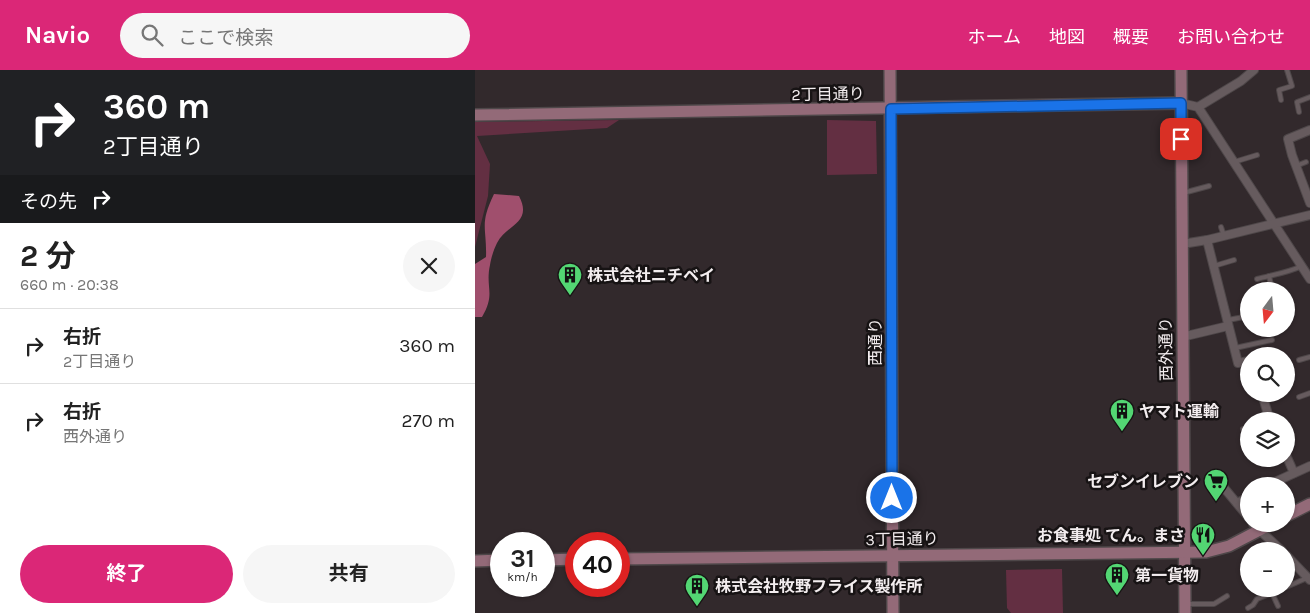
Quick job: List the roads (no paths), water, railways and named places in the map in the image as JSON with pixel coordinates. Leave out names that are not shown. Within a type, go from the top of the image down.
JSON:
[{"type":"street","name":"西通り","points":[[890,70],[893,613]]},
{"type":"street","points":[[1170,70],[1181,84]]},
{"type":"street","name":"西外通り","points":[[1181,70],[1185,609]]},
{"type":"street","points":[[1181,103],[1198,106],[1241,81],[1254,70]]},
{"type":"street","name":"2丁目通り","points":[[475,115],[1181,103]]},
{"type":"street","points":[[1198,106],[1310,279]]},
{"type":"street","points":[[1310,130],[1287,135],[1310,203]]},
{"type":"street","points":[[1182,244],[1207,240],[1310,215]]},
{"type":"street","points":[[1207,240],[1238,363],[1240,363]]},
{"type":"street","points":[[1182,337],[1228,323]]},
{"type":"street","points":[[1285,477],[1310,466]]},
{"type":"street","points":[[1291,467],[1294,473]]},
{"type":"street","points":[[1215,477],[1240,508]]},
{"type":"street","points":[[1295,512],[1310,504]]},
{"type":"street","name":"3丁目通り","points":[[630,559],[1185,552],[1219,550],[1248,532]]},
{"type":"street","points":[[1263,532],[1273,542]]},
{"type":"street","points":[[475,561],[490,560]]},
{"type":"street","points":[[1295,564],[1309,578]]},
{"type":"lane","points":[[1279,97],[1279,90],[1292,86],[1292,77],[1287,70]]},
{"type":"lane","points":[[1295,96],[1299,112]]},
{"type":"lane","points":[[1297,102],[1310,97]]},
{"type":"lane","points":[[1234,162],[1257,155]]},
{"type":"lane","points":[[1296,166],[1306,162]]},
{"type":"lane","points":[[1182,193],[1209,186]]},
{"type":"lane","points":[[1221,227],[1224,236]]},
{"type":"lane","points":[[1214,266],[1234,260]]},
{"type":"lane","points":[[1257,279],[1289,272],[1302,266]]},
{"type":"lane","points":[[1269,276],[1270,282]]},
{"type":"lane","points":[[1228,323],[1240,319]]},
{"type":"lane","points":[[1260,338],[1261,342]]},
{"type":"lane","points":[[1235,348],[1272,340]]},
{"type":"lane","points":[[1299,360],[1310,357]]},
{"type":"lane","points":[[1299,397],[1310,394]]},
{"type":"lane","points":[[1295,583],[1309,578]]},
{"type":"lane","points":[[1185,609],[1214,604],[1227,596]]},
{"type":"lane","points":[[1248,608],[1253,605],[1256,597]]},
{"type":"lane","points":[[1274,597],[1277,606]]},
{"type":"place","name":"株式会社ニチベイ","points":[[570,296]]},
{"type":"place","name":"ヤマト運輸","points":[[1122,432]]},
{"type":"place","name":"セブンイレブン","points":[[1216,502]]},
{"type":"place","name":"お食事処 てん。まさ","points":[[1203,556]]},
{"type":"place","name":"第一貨物","points":[[1117,596]]},
{"type":"place","name":"株式会社牧野フライス製作所","points":[[697,607]]}]
